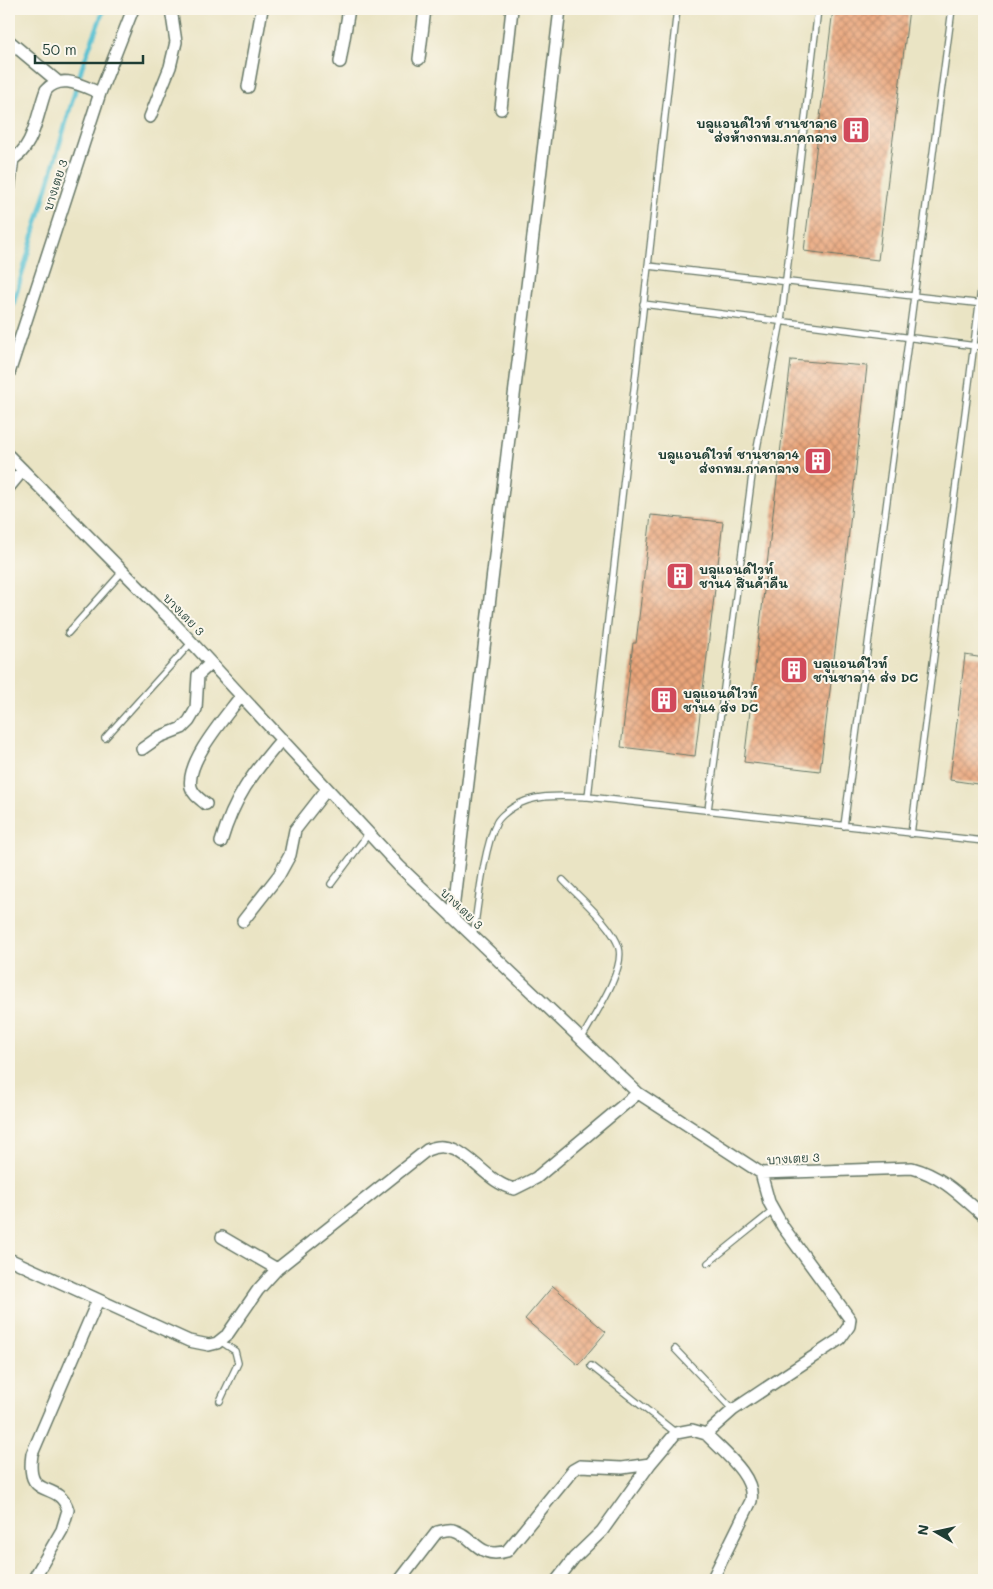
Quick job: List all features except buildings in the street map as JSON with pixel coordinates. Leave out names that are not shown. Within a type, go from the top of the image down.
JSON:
[{"type":"street","name":"บางเตย 3","points":[[9,373],[100,93],[134,9]]},
{"type":"street","points":[[150,117],[170,66],[176,42],[172,9]]},
{"type":"street","points":[[248,87],[262,9]]},
{"type":"street","points":[[340,62],[349,9]]},
{"type":"street","points":[[419,59],[425,9]]},
{"type":"street","points":[[501,109],[512,9]]},
{"type":"street","points":[[452,917],[560,9]]},
{"type":"street","points":[[9,41],[63,81],[100,93]]},
{"type":"street","points":[[12,159],[23,152],[29,141],[46,90],[63,81]]},
{"type":"street","name":"บางเตย 3","points":[[9,456],[192,642],[369,834],[452,917],[638,1093],[760,1174],[884,1167],[912,1168],[929,1173],[945,1181],[984,1216]]},
{"type":"street","points":[[9,487],[23,470]]},
{"type":"street","points":[[142,750],[151,741],[182,728],[189,721],[196,710],[198,675],[211,662]]},
{"type":"street","points":[[206,804],[194,794],[191,786],[191,775],[197,758],[241,696]]},
{"type":"street","points":[[221,842],[229,814],[240,792],[282,739]]},
{"type":"street","points":[[243,921],[279,875],[290,855],[295,830],[328,789]]},
{"type":"street","points":[[9,1260],[200,1344],[209,1345],[220,1341],[227,1335],[258,1290],[277,1268],[427,1150],[435,1146],[454,1148],[497,1183],[514,1189],[536,1178],[638,1093]]},
{"type":"street","points":[[706,1434],[733,1410],[840,1339],[849,1326],[850,1319],[842,1306],[783,1227],[760,1174]]},
{"type":"street","points":[[222,1237],[277,1268]]},
{"type":"street","points":[[33,1580],[62,1530],[68,1510],[61,1497],[35,1483],[30,1476],[32,1454],[98,1300]]},
{"type":"street","points":[[557,1580],[574,1558],[602,1532],[650,1464],[676,1433],[692,1430],[706,1434],[747,1480],[753,1492],[751,1501],[712,1580]]},
{"type":"street","points":[[400,1580],[437,1532],[455,1530],[487,1552],[497,1554],[507,1551],[573,1470],[580,1466],[622,1468],[650,1464]]},
{"type":"lane","points":[[588,797],[677,9]]},
{"type":"lane","points":[[708,810],[752,475],[781,321],[818,9]]},
{"type":"lane","points":[[844,826],[952,9]]},
{"type":"lane","points":[[9,215],[12,159]]},
{"type":"lane","points":[[648,266],[982,304]]},
{"type":"lane","points":[[911,834],[982,304],[984,266]]},
{"type":"lane","points":[[643,304],[984,346]]},
{"type":"lane","points":[[68,633],[123,571]]},
{"type":"lane","points":[[105,738],[192,642]]},
{"type":"lane","points":[[473,937],[488,853],[496,822],[513,807],[531,800],[556,796],[588,797],[984,841]]},
{"type":"lane","points":[[330,884],[369,834]]},
{"type":"lane","points":[[563,880],[609,929],[619,948],[618,969],[581,1040]]},
{"type":"lane","points":[[708,1263],[774,1210]]},
{"type":"lane","points":[[220,1341],[234,1351],[238,1363],[220,1401]]},
{"type":"lane","points":[[675,1349],[733,1410]]},
{"type":"lane","points":[[591,1366],[676,1433]]},
{"type":"waterway","points":[[9,319],[82,67],[104,9]]},
{"type":"place","name":"บลูแอนด์ไวท์ ชานชาลา6 ส่งห้างกทม.ภาคกลาง","points":[[856,130]]},
{"type":"place","name":"บลูแอนด์ไวท์ ชานชาลา4 ส่งกทม.ภาคกลาง","points":[[818,461]]},
{"type":"place","name":"บลูแอนด์ไวท์ ชาน4 สินค้าคืน","points":[[680,576]]},
{"type":"place","name":"บลูแอนด์ไวท์ ชานชาลา4 ส่ง DC","points":[[794,670]]},
{"type":"place","name":"บลูแอนด์ไวท์ ชาน4 ส่ง DC","points":[[664,700]]}]
